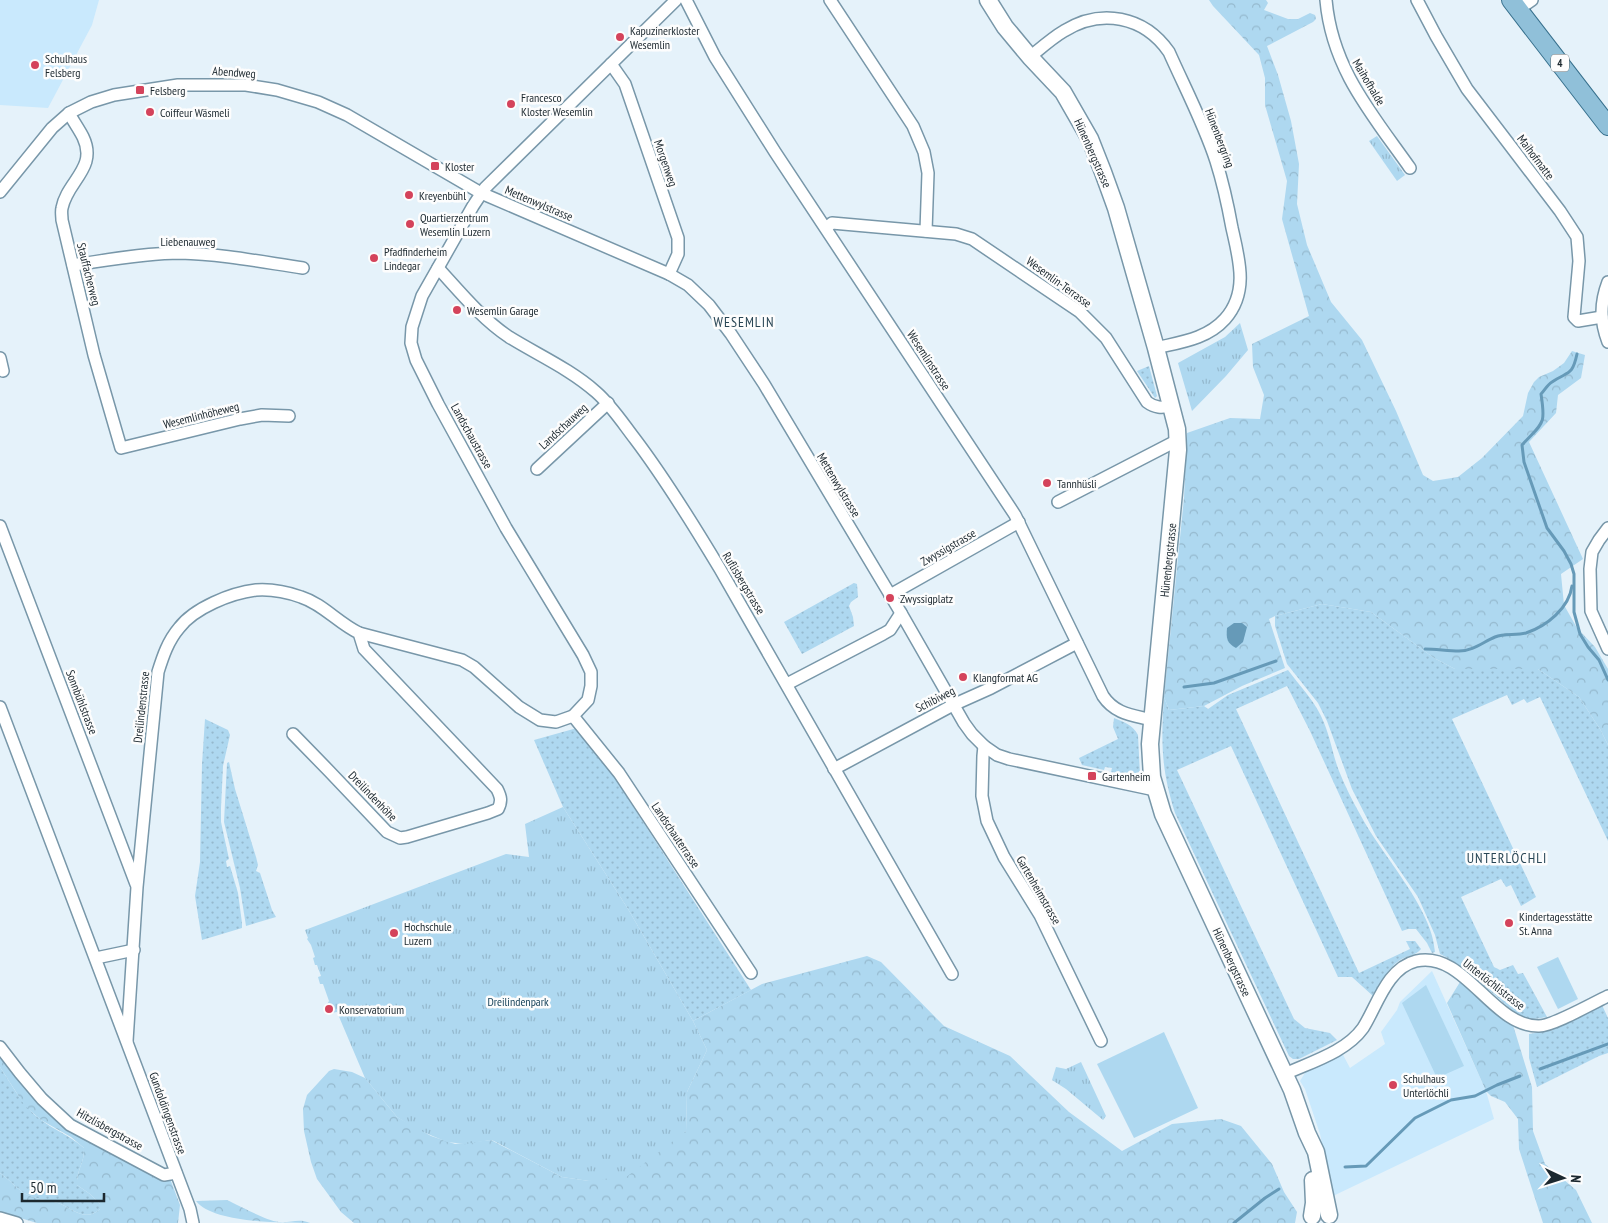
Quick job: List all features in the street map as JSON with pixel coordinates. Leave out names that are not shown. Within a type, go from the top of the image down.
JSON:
[{"type":"main road","name":"4","points":[[1521,3],[1608,126]]},
{"type":"street","name":"Landschaustrasse","points":[[573,716],[588,700],[591,686],[590,672],[583,656],[506,528],[438,404],[416,360],[410,343],[412,328],[422,296],[481,193],[498,174],[676,0]]},
{"type":"street","name":"Wesemlinstrasse","points":[[686,0],[716,57],[1019,522],[1107,702],[1113,708],[1125,713],[1152,720]]},
{"type":"street","points":[[830,0],[914,126],[924,152],[928,172],[926,231]]},
{"type":"street","name":"Hünenbergstrasse","points":[[988,0],[1006,27],[1030,57],[1063,92],[1090,140],[1116,208],[1156,348],[1178,440],[1178,463],[1152,720],[1150,759],[1155,790],[1163,814],[1298,1105],[1307,1133],[1316,1152],[1333,1219]]},
{"type":"street","name":"Maihofhalde","points":[[1326,0],[1327,14],[1340,61],[1355,90],[1410,168]]},
{"type":"street","name":"Maihofmatte","points":[[1417,0],[1467,89],[1577,237],[1579,261],[1574,317],[1578,321],[1602,317]]},
{"type":"street","name":"Hünenbergring","points":[[1030,57],[1064,31],[1087,20],[1108,17],[1128,20],[1145,29],[1163,43],[1169,52],[1204,130],[1216,161],[1226,197],[1241,268],[1240,285],[1236,302],[1226,318],[1214,329],[1197,338],[1156,348]]},
{"type":"street","name":"Morgenweg","points":[[611,64],[625,84],[678,238],[678,254],[669,274]]},
{"type":"street","name":"Abendweg","points":[[0,192],[45,134],[69,113],[91,102],[114,95],[178,85],[246,85],[277,90],[318,102],[347,115],[481,193]]},
{"type":"street","name":"Stauffacherweg","points":[[69,113],[84,138],[87,161],[62,208],[62,220],[94,355],[121,448]]},
{"type":"street","name":"Mettenwylstrasse","points":[[481,193],[669,274],[688,285],[709,305],[764,384],[901,613],[953,705],[972,734],[984,746],[997,755],[1022,763],[1155,790]]},
{"type":"street","name":"Wesemlin-Terrasse","points":[[826,228],[832,223],[956,234],[972,239],[1080,312],[1106,338],[1148,402],[1156,407],[1171,406]]},
{"type":"street","name":"Liebenauweg","points":[[73,265],[178,253],[223,256],[303,268]]},
{"type":"street","name":"Ruflisbergstrasse","points":[[438,268],[465,297],[508,336],[567,371],[594,390],[608,403],[686,512],[787,684],[952,974]]},
{"type":"street","points":[[1608,282],[1602,301],[1604,331],[1608,342]]},
{"type":"street","points":[[0,358],[3,371]]},
{"type":"street","name":"Landschauweg","points":[[537,469],[608,403]]},
{"type":"street","name":"Wesemlinhöheweg","points":[[121,448],[240,419],[262,415],[288,416]]},
{"type":"street","points":[[1058,502],[1178,440]]},
{"type":"street","name":"Zwyssigstrasse","points":[[890,595],[1019,522]]},
{"type":"street","name":"Sonnbühlstrasse","points":[[0,526],[137,887]]},
{"type":"street","points":[[1608,528],[1592,552],[1590,569],[1591,611],[1608,649]]},
{"type":"street","name":"Dreilindenstrasse","points":[[127,1041],[137,887],[158,672],[164,650],[179,626],[200,610],[226,597],[256,590],[274,590],[301,597],[319,605],[346,627],[359,633]]},
{"type":"street","points":[[787,684],[890,630],[901,613]]},
{"type":"street","points":[[359,633],[462,660],[474,667],[519,707],[540,720],[556,722],[573,716]]},
{"type":"street","name":"Dreilindenhöhe","points":[[293,734],[386,832],[393,836],[406,837],[498,809],[502,802],[497,789],[364,649],[359,633]]},
{"type":"street","name":"Schibiweg","points":[[834,769],[953,705],[991,688],[1077,643]]},
{"type":"street","points":[[0,707],[127,1041]]},
{"type":"street","name":"Landschauterrasse","points":[[573,716],[618,773],[751,973]]},
{"type":"street","name":"Gartenheimstrasse","points":[[984,746],[982,796],[986,821],[1004,857],[1040,915],[1101,1041]]},
{"type":"street","points":[[96,958],[134,950]]},
{"type":"street","name":"Unterlöchlistrasse","points":[[1285,1074],[1336,1050],[1355,1037],[1364,1027],[1394,975],[1402,967],[1413,962],[1436,961],[1450,966],[1510,1016],[1529,1025],[1550,1024],[1608,996]]},
{"type":"street","name":"Gundoldingenstrasse","points":[[127,1041],[190,1209],[193,1223]]},
{"type":"street","name":"Hitzlisbergstrasse","points":[[0,1047],[42,1099],[70,1125],[164,1175],[176,1173]]},
{"type":"street","name":"Hünenbergstrasse","points":[[1307,1133],[1308,1154],[1314,1187],[1314,1203],[1309,1219]]},
{"type":"street","points":[[1309,1219],[1320,1213],[1333,1219]]},
{"type":"street","points":[[0,1218],[17,1223]]},
{"type":"shaded area","name":"Schulhaus Felsberg","points":[[0,0],[99,0],[92,25],[48,108],[0,105]]},
{"type":"shaded area","points":[[1234,623],[1242,623],[1247,627],[1243,642],[1236,648],[1229,642],[1227,635],[1227,628]]},
{"type":"shaded area","name":"Schulhaus Unterlöchli","points":[[1432,971],[1486,1091],[1494,1119],[1333,1196],[1320,1134],[1305,1089],[1300,1081],[1308,1068],[1342,1053],[1350,1068],[1385,1044],[1381,1032],[1397,1010],[1400,1002]]},
{"type":"green space","points":[[1209,0],[1266,0],[1268,3],[1264,10],[1288,19],[1298,19],[1310,13],[1315,15],[1316,19],[1313,22],[1267,46],[1278,75],[1291,121],[1299,164],[1297,204],[1307,245],[1331,302],[1362,340],[1396,411],[1423,475],[1433,481],[1458,477],[1482,458],[1523,416],[1528,393],[1539,377],[1553,371],[1564,363],[1572,351],[1585,355],[1581,378],[1558,395],[1556,413],[1529,442],[1583,559],[1561,574],[1564,605],[1577,628],[1595,647],[1608,669],[1608,745],[1579,697],[1538,669],[1455,669],[1434,658],[1371,612],[1322,604],[1269,619],[1285,668],[1242,686],[1204,706],[1169,710],[1164,697],[1184,498],[1187,433],[1230,418],[1260,419],[1264,395],[1253,367],[1252,344],[1309,316],[1282,219],[1287,181],[1265,105],[1265,78],[1259,55]]},
{"type":"green space","points":[[1377,136],[1405,175],[1397,181],[1369,141]]},
{"type":"green space","points":[[1240,323],[1248,350],[1192,411],[1178,363],[1225,337]]},
{"type":"green space","points":[[1149,366],[1157,396],[1155,398],[1137,371]]},
{"type":"green space","points":[[854,583],[857,584],[858,597],[849,606],[854,626],[802,654],[784,622]]},
{"type":"green space","points":[[1322,604],[1371,612],[1434,658],[1455,669],[1538,669],[1579,697],[1600,729],[1608,745],[1608,841],[1540,697],[1527,703],[1524,699],[1512,705],[1507,695],[1452,719],[1536,897],[1521,906],[1511,885],[1506,887],[1501,879],[1461,897],[1494,967],[1500,970],[1513,965],[1518,974],[1523,973],[1547,1017],[1533,1019],[1523,1017],[1510,1009],[1462,968],[1440,954],[1435,935],[1418,897],[1376,836],[1352,789],[1327,721],[1318,703],[1287,664],[1275,626],[1275,616]]},
{"type":"green space","points":[[1288,670],[1318,710],[1327,730],[1334,757],[1349,794],[1370,831],[1416,900],[1432,935],[1435,952],[1432,953],[1416,929],[1402,931],[1310,731],[1287,686],[1236,709],[1359,973],[1410,949],[1406,941],[1415,941],[1421,949],[1395,964],[1373,996],[1352,977],[1338,977],[1231,746],[1177,770],[1294,1019],[1305,1028],[1330,1033],[1337,1040],[1299,1059],[1293,1059],[1289,1056],[1175,813],[1167,783],[1162,742],[1164,697],[1169,710],[1204,706],[1208,709],[1228,695]]},
{"type":"green space","points":[[1114,718],[1131,726],[1138,735],[1139,777],[1111,772],[1112,768],[1105,767],[1104,770],[1082,765],[1079,758],[1118,739],[1113,727]]},
{"type":"green space","points":[[205,719],[228,730],[230,735],[223,766],[221,822],[229,859],[226,861],[227,867],[230,866],[238,893],[242,928],[202,940],[195,896],[200,862]]},
{"type":"green space","points":[[577,728],[611,772],[751,990],[693,1021],[628,909],[563,807],[534,740]]},
{"type":"green space","points":[[229,762],[235,789],[258,865],[256,871],[260,873],[276,917],[246,926],[240,888],[224,822],[227,763]]},
{"type":"green space","name":"Dreilindenpark","points":[[563,807],[628,909],[693,1021],[707,1050],[687,1092],[686,1131],[625,1178],[589,1181],[562,1177],[494,1141],[465,1144],[447,1142],[416,1129],[397,1117],[365,1078],[337,1012],[330,1013],[327,1010],[326,1006],[329,1001],[323,984],[320,984],[318,977],[321,976],[317,965],[315,965],[313,958],[315,957],[305,930],[506,854],[529,857],[525,824]]},
{"type":"green space","points":[[867,956],[881,962],[944,1026],[1010,1056],[1069,1112],[1122,1151],[1172,1124],[1221,1119],[1241,1126],[1272,1164],[1284,1192],[1297,1212],[1295,1223],[354,1223],[341,1212],[317,1179],[304,1131],[303,1109],[307,1095],[329,1071],[334,1069],[352,1072],[365,1078],[397,1117],[431,1136],[455,1144],[491,1140],[562,1177],[589,1181],[686,1131],[687,1092],[707,1050],[693,1021],[762,984]]},
{"type":"green space","points":[[1558,957],[1578,999],[1558,1009],[1537,967]]},
{"type":"green space","points":[[1460,982],[1469,985],[1513,1025],[1532,1087],[1533,1131],[1545,1164],[1576,1190],[1592,1223],[1543,1223],[1519,1149],[1518,1119],[1505,1102],[1491,1096],[1486,1091],[1447,1003]]},
{"type":"green space","points":[[1426,985],[1464,1066],[1437,1078],[1402,1003]]},
{"type":"green space","points":[[1602,1005],[1608,1018],[1608,1053],[1537,1087],[1529,1058],[1529,1034],[1553,1030],[1554,1027]]},
{"type":"green space","points":[[1164,1032],[1198,1108],[1134,1138],[1097,1064]]},
{"type":"green space","points":[[0,1051],[52,1112],[169,1176],[180,1205],[178,1223],[37,1223],[0,1212],[0,1173],[28,1195],[58,1203],[84,1215],[89,1215],[100,1209],[100,1204],[77,1185],[84,1148],[71,1137],[41,1120],[25,1106],[0,1067]]},
{"type":"green space","points":[[1081,1062],[1106,1116],[1103,1120],[1066,1089],[1052,1080],[1056,1067],[1066,1069]]},
{"type":"green space","points":[[0,1067],[18,1095],[35,1115],[84,1148],[77,1185],[100,1204],[100,1209],[89,1215],[84,1215],[58,1203],[36,1198],[21,1191],[0,1173]]},
{"type":"green space","points":[[227,1200],[273,1221],[302,1221],[310,1223],[266,1222],[232,1218],[217,1214],[196,1201]]},
{"type":"waterway","points":[[1577,354],[1571,370],[1550,383],[1541,394],[1543,418],[1539,427],[1522,445],[1524,462],[1547,528],[1571,564],[1574,574],[1574,612],[1580,634],[1599,660],[1608,680]]},
{"type":"waterway","points":[[1425,649],[1464,651],[1499,636],[1522,634],[1534,630],[1549,621],[1562,609],[1572,586]]},
{"type":"waterway","points":[[1184,687],[1214,683],[1276,661]]},
{"type":"waterway","points":[[1540,1069],[1608,1044]]},
{"type":"waterway","points":[[1345,1167],[1366,1166],[1415,1118],[1451,1100],[1475,1096],[1520,1076]]},
{"type":"waterway","points":[[1234,1223],[1279,1189]]},
{"type":"place","name":"Kapuzinerkloster Wesemlin","points":[[620,37]]},
{"type":"place","name":"Schulhaus Felsberg","points":[[35,65]]},
{"type":"place","name":"Felsberg","points":[[140,90]]},
{"type":"place","name":"Francesco Kloster Wesemlin","points":[[511,104]]},
{"type":"place","name":"Coiffeur Wäsmeli","points":[[150,112]]},
{"type":"place","name":"Kloster","points":[[435,166]]},
{"type":"place","name":"Kreyenbühl","points":[[409,195]]},
{"type":"place","name":"Quartierzentrum Wesemlin Luzern","points":[[410,224]]},
{"type":"place","name":"Pfadfinderheim Lindegar","points":[[374,258]]},
{"type":"place","name":"Wesemlin Garage","points":[[457,310]]},
{"type":"place","name":"Tannhüsli","points":[[1047,483]]},
{"type":"place","name":"Zwyssigplatz","points":[[890,598]]},
{"type":"place","name":"Klangformat AG","points":[[963,677]]},
{"type":"place","name":"Gartenheim","points":[[1092,776]]},
{"type":"place","name":"Kindertagesstätte St. Anna","points":[[1509,923]]},
{"type":"place","name":"Hochschule Luzern","points":[[394,933]]},
{"type":"place","name":"Konservatorium","points":[[329,1009]]},
{"type":"place","name":"Schulhaus Unterlöchli","points":[[1393,1085]]},
{"type":"district","name":"WESEMLIN","points":[[744,322]]},
{"type":"district","name":"UNTERLÖCHLI","points":[[1507,858]]}]
